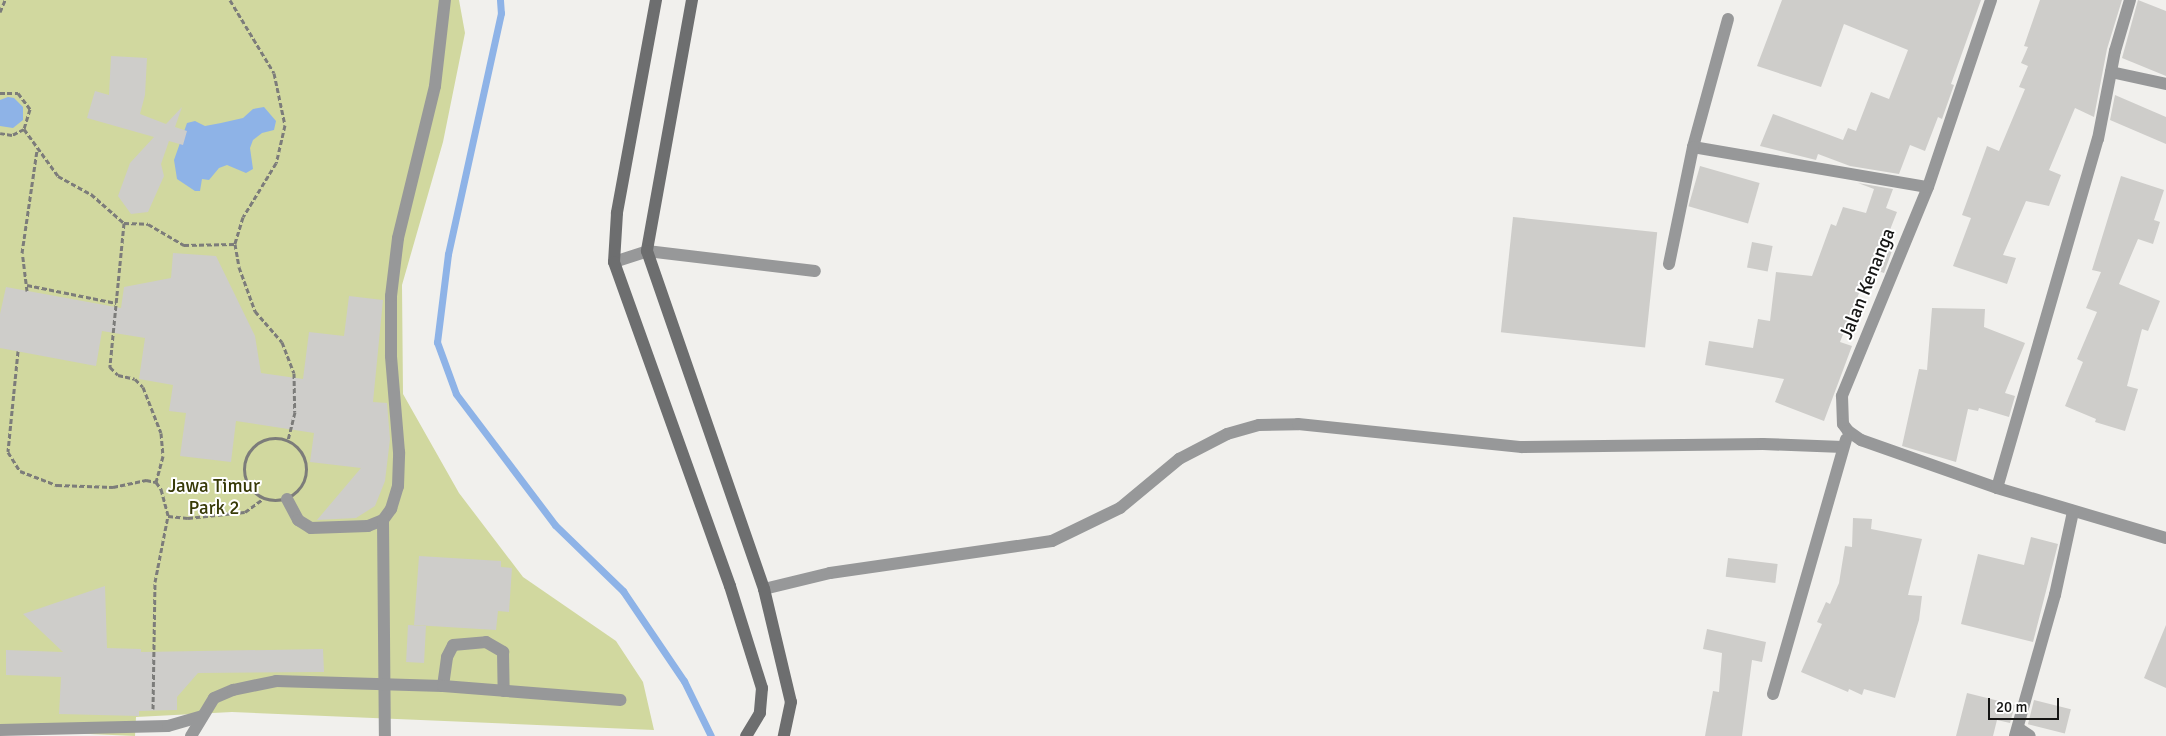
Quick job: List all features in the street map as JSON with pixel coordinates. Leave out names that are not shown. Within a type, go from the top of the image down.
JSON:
[{"type":"street","points":[[287,499],[298,520],[311,528],[368,526],[383,520],[391,509],[398,486],[400,452],[391,356],[391,296],[398,238],[435,86],[445,0]]},
{"type":"street","points":[[656,0],[617,213],[614,262],[730,586],[762,688],[760,713],[747,736]]},
{"type":"street","points":[[692,0],[647,251],[764,589],[791,702],[784,736]]},
{"type":"street","name":"Jalan Kenanga","points":[[1848,432],[1841,415],[1842,396],[1928,186],[1992,0]]},
{"type":"street","points":[[1997,488],[2098,139],[2111,72],[2130,0]]},
{"type":"street","points":[[1669,264],[1693,147],[1728,20]]},
{"type":"street","points":[[2111,72],[2166,84]]},
{"type":"street","points":[[1693,147],[1928,186]]},
{"type":"street","points":[[614,262],[647,251],[815,271]]},
{"type":"street","points":[[764,589],[830,573],[1052,541],[1120,508],[1179,459],[1226,434],[1259,425],[1298,424],[1522,447],[1763,444],[1843,446]]},
{"type":"street","points":[[1773,694],[1848,432],[1861,440],[1997,488],[2166,538]]},
{"type":"street","points":[[2030,736],[2016,732],[2055,595],[2073,512]]},
{"type":"street","points":[[383,520],[385,736]]},
{"type":"street","points":[[444,686],[447,656],[453,645],[486,642],[503,652],[504,691]]},
{"type":"street","points":[[191,736],[214,698],[233,690],[276,681],[444,686],[620,700]]},
{"type":"street","points":[[0,730],[168,726],[202,716]]},
{"type":"street","points":[[202,716],[203,736]]},
{"type":"path","points":[[0,12],[5,0]]},
{"type":"path","points":[[230,0],[274,73],[285,125],[276,163],[243,217],[235,244],[239,267],[255,311],[282,342],[294,374],[295,412],[288,440]]},
{"type":"path","points":[[0,93],[18,93],[28,103],[30,116],[24,129],[12,135],[0,133]]},
{"type":"path","points":[[24,129],[37,150],[58,176],[91,194],[124,222],[148,224],[184,245],[235,244]]},
{"type":"path","points":[[27,290],[22,253],[37,150]]},
{"type":"path","points":[[124,222],[110,367],[118,375],[135,379],[143,387],[161,433],[163,456],[156,482]]},
{"type":"path","points":[[27,284],[116,304]]},
{"type":"path","points":[[18,351],[8,452],[20,471],[57,485],[113,487],[146,480],[156,482],[161,489],[168,516],[155,582],[153,711],[158,717]]},
{"type":"path","points":[[168,516],[188,518],[245,512],[263,499],[287,499],[304,482],[307,470],[305,458],[298,447],[288,440],[264,440],[253,446],[246,457],[244,469],[246,481],[263,499]]},
{"type":"green space","name":"Jawa Timur Park 2","points":[[0,0],[459,0],[465,33],[443,142],[402,285],[403,394],[459,493],[523,577],[616,641],[643,682],[654,730],[232,712],[136,717],[135,736],[0,730]]},
{"type":"water","points":[[8,97],[14,98],[23,107],[23,120],[13,128],[0,126],[0,100]]},
{"type":"water","points":[[264,107],[276,121],[274,130],[262,133],[253,140],[250,148],[253,169],[246,173],[227,165],[219,168],[209,180],[202,179],[200,191],[195,191],[177,179],[174,160],[187,123],[195,121],[205,126],[221,123],[243,118],[253,109]]},
{"type":"building","points":[[1782,0],[1981,0],[1951,84],[1954,85],[1942,119],[1938,117],[1925,151],[1910,145],[1899,174],[1850,166],[1818,154],[1816,160],[1760,146],[1773,114],[1843,140],[1848,128],[1856,131],[1871,92],[1889,99],[1908,50],[1844,24],[1821,87],[1757,66]]},
{"type":"building","points":[[2040,0],[2122,0],[2107,49],[2094,117],[2075,108],[2049,170],[2061,175],[2049,206],[2026,201],[2003,255],[2016,258],[2007,284],[1953,266],[1971,218],[1962,215],[1987,146],[1999,151],[2025,89],[2019,87],[2028,66],[2021,63],[2028,47],[2024,46]]},
{"type":"building","points":[[2138,0],[2166,11],[2166,76],[2122,58]]},
{"type":"building","points":[[111,56],[147,58],[145,95],[140,114],[166,124],[182,107],[175,127],[187,131],[183,145],[169,141],[161,164],[164,176],[148,212],[131,214],[118,196],[130,163],[154,137],[87,118],[95,91],[109,95]]},
{"type":"building","points":[[2115,95],[2166,117],[2166,144],[2110,120]]},
{"type":"building","points":[[1700,166],[1760,183],[1748,223],[1688,206]]},
{"type":"building","points":[[2121,176],[2164,190],[2154,220],[2160,222],[2153,244],[2138,239],[2119,284],[2160,301],[2148,331],[2142,329],[2127,386],[2138,389],[2125,431],[2095,422],[2096,419],[2065,406],[2083,362],[2077,359],[2097,312],[2086,308],[2101,272],[2092,270]]},
{"type":"building","points":[[1858,183],[1893,189],[1886,208],[1897,212],[1884,245],[1893,248],[1884,273],[1875,270],[1867,290],[1861,288],[1840,342],[1852,346],[1824,421],[1775,402],[1784,379],[1705,365],[1709,341],[1753,348],[1758,319],[1770,321],[1776,272],[1812,276],[1831,224],[1836,226],[1843,207],[1866,213],[1874,189]]},
{"type":"building","points":[[1513,217],[1657,232],[1645,348],[1501,332]]},
{"type":"building","points":[[1752,242],[1773,246],[1768,272],[1747,268]]},
{"type":"building","points":[[173,253],[216,256],[255,336],[261,373],[303,379],[309,332],[344,336],[349,296],[383,300],[373,402],[387,403],[390,439],[385,481],[375,506],[356,518],[317,520],[361,468],[310,462],[314,433],[236,421],[231,462],[180,456],[186,413],[169,411],[173,385],[139,379],[145,338],[102,331],[96,366],[0,348],[0,314],[6,287],[121,308],[124,287],[171,278]]},
{"type":"building","points":[[1932,308],[1985,309],[1984,327],[2025,343],[2005,393],[2015,396],[2009,417],[1979,408],[1978,411],[1968,409],[1956,462],[1902,446],[1919,369],[1927,370]]},
{"type":"building","points":[[1853,518],[1872,519],[1871,529],[1922,539],[1908,595],[1922,596],[1919,620],[1895,698],[1864,689],[1862,695],[1849,689],[1848,692],[1801,672],[1822,624],[1817,622],[1826,602],[1830,604],[1839,583],[1845,546],[1852,547]]},
{"type":"building","points":[[2031,537],[2058,544],[2033,642],[1961,624],[1978,554],[2024,565]]},
{"type":"building","points":[[419,556],[501,561],[501,567],[512,568],[509,612],[498,611],[496,630],[414,625]]},
{"type":"building","points":[[1728,558],[1778,564],[1775,583],[1726,577]]},
{"type":"building","points":[[105,586],[107,648],[141,649],[141,652],[323,649],[324,672],[198,673],[177,697],[177,710],[139,711],[139,716],[59,714],[61,677],[6,675],[6,650],[63,652],[23,614]]},
{"type":"building","points":[[408,625],[426,626],[424,663],[406,662]]},
{"type":"building","points":[[2166,625],[2166,688],[2144,678]]},
{"type":"building","points":[[1707,629],[1766,642],[1762,662],[1752,660],[1742,736],[1705,736],[1713,691],[1719,692],[1722,653],[1703,649]]},
{"type":"building","points":[[1967,693],[2015,705],[2010,723],[1997,720],[1993,736],[1956,736]]},
{"type":"building","points":[[2034,700],[2071,709],[2065,733],[2028,724]]},
{"type":"waterway","points":[[500,0],[501,13],[448,254],[437,342],[456,394],[555,525],[623,591],[684,681],[711,736]]}]
